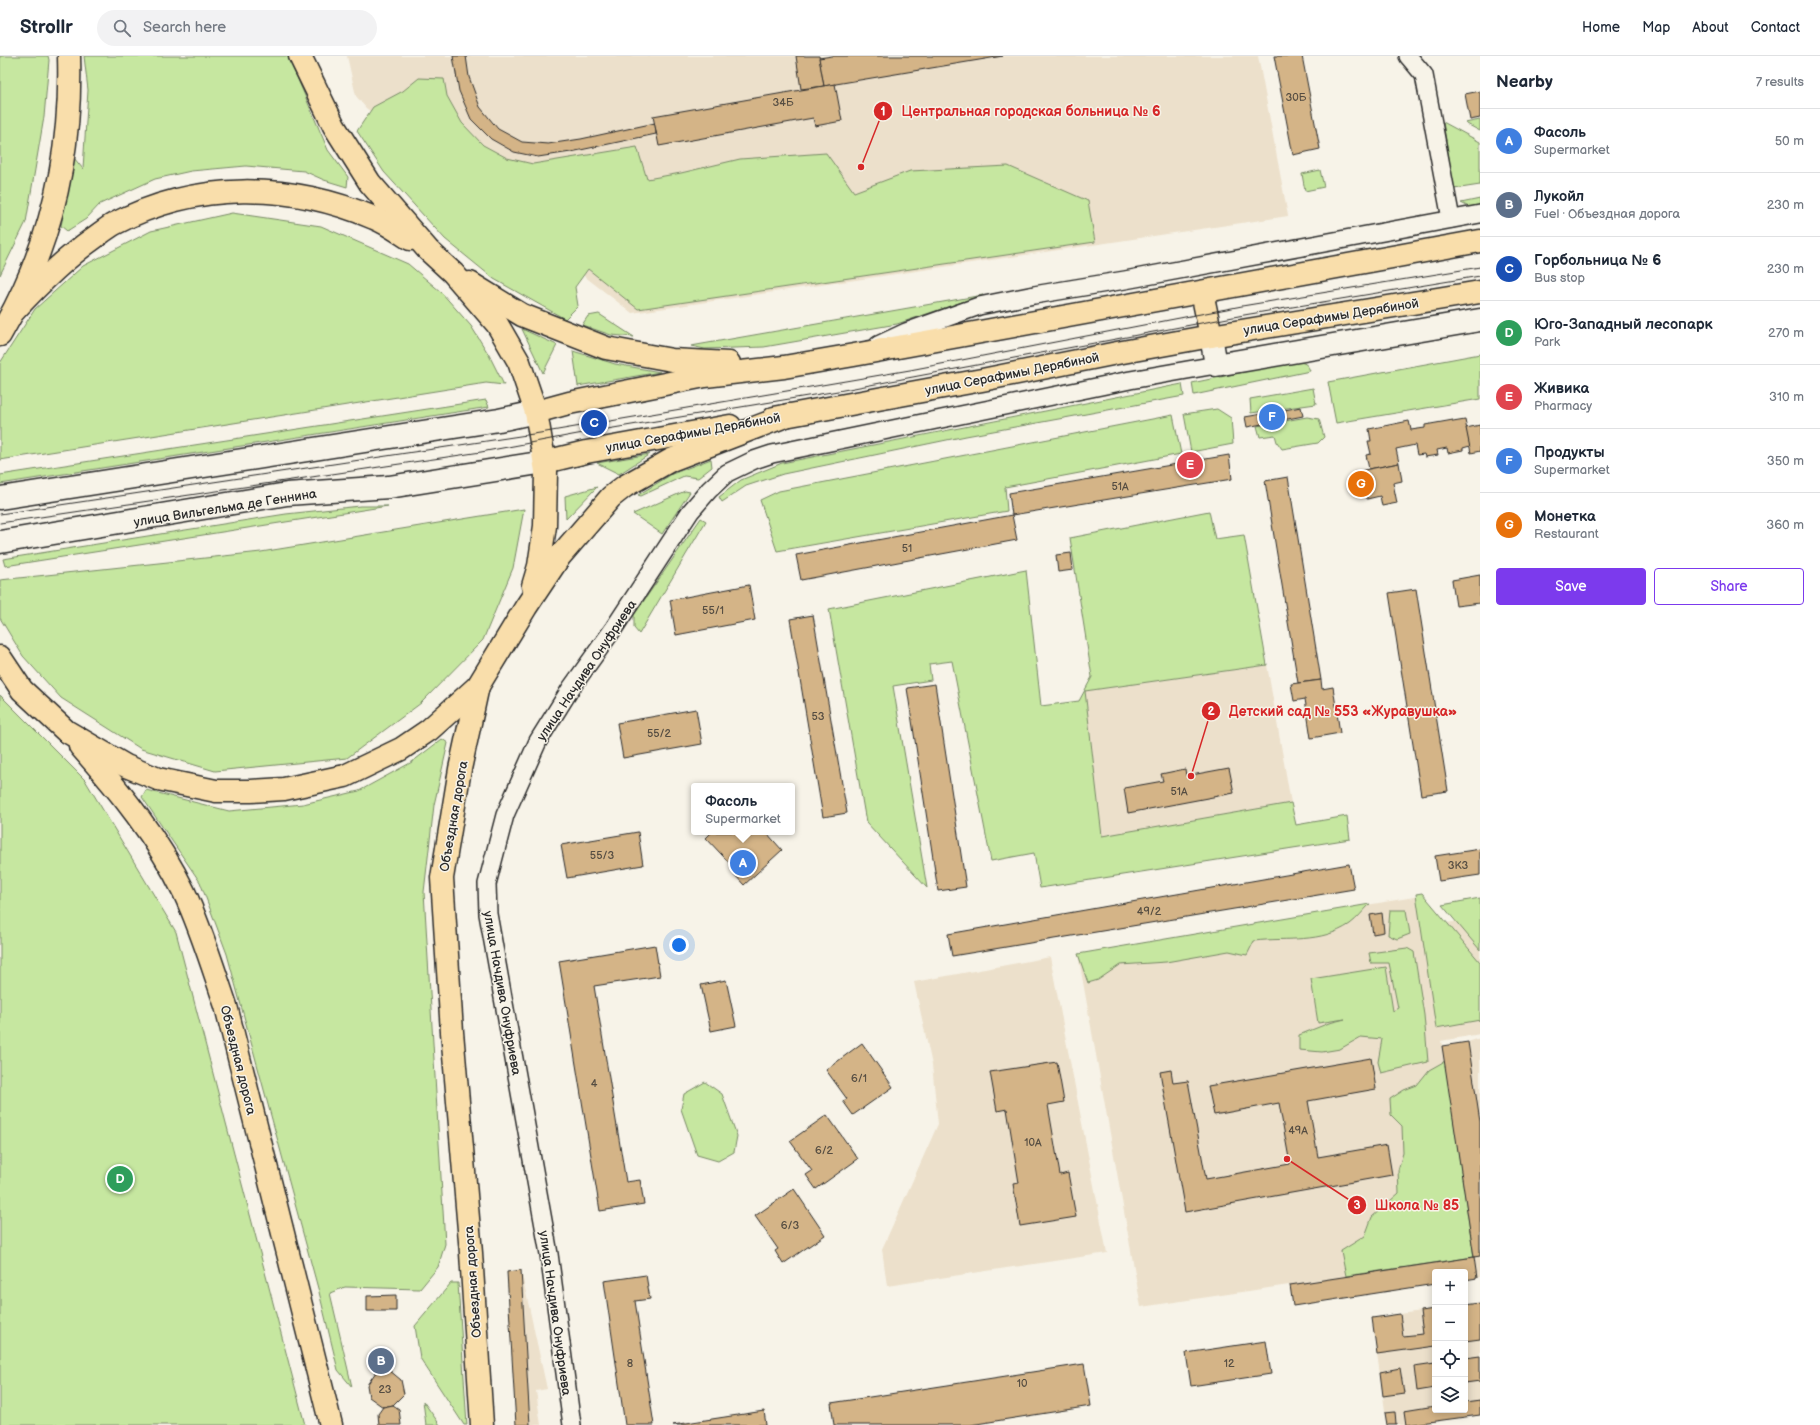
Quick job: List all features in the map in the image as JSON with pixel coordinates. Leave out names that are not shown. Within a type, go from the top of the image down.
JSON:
[{"type":"main road","points":[[0,335],[14,311],[33,269],[50,218],[60,180],[70,94],[69,56]]},
{"type":"main road","points":[[300,56],[334,126],[370,183],[428,250],[453,273],[497,324],[519,362],[536,412],[545,462],[545,526],[539,566],[526,607]]},
{"type":"main road","points":[[14,311],[43,280],[71,254],[113,225],[154,206],[195,195],[232,191],[282,193],[331,201],[376,218],[428,250]]},
{"type":"main road","points":[[0,498],[499,420],[569,403],[705,376],[784,367],[854,355],[1480,241]]},
{"type":"main road","points":[[453,273],[522,314],[606,348],[672,360],[784,367]]},
{"type":"main road","points":[[1202,292],[1216,365],[1480,320]]},
{"type":"main road","name":"улица Серафимы Дерябиной","points":[[545,462],[586,452],[982,380],[1117,352],[1480,292]]},
{"type":"main road","points":[[0,671],[66,731],[126,766],[158,779],[216,791],[284,789],[345,776],[401,749],[429,730],[478,686],[526,607],[560,556],[600,509],[625,486],[671,460],[788,415]]},
{"type":"main road","name":"улица Вильгельма де Геннина","points":[[0,542],[287,494],[389,487],[545,462]]},
{"type":"main road","points":[[0,657],[22,690]]},
{"type":"main road","name":"Объездная дорога","points":[[478,686],[460,769],[442,878],[452,1032],[471,1253],[482,1425]]},
{"type":"main road","name":"Объездная дорога","points":[[66,731],[115,786],[153,840],[184,892],[204,944],[226,1006],[331,1425]]},
{"type":"street","points":[[1408,56],[1424,75],[1451,220]]},
{"type":"street","points":[[854,355],[906,332],[979,306],[1480,214]]},
{"type":"street","name":"улица Начдива Онуфриева","points":[[572,1425],[549,1254],[488,914],[487,884],[505,815],[538,742],[571,688],[614,628],[690,512],[727,473],[754,460],[772,454],[1130,380],[1216,365]]},
{"type":"shaded area","points":[[347,56],[1258,56],[1288,216],[632,313],[366,108],[356,96]]},
{"type":"shaded area","points":[[1267,665],[1291,803],[1102,837],[1085,691]]},
{"type":"shaded area","points":[[1420,896],[1426,926],[1480,918],[1480,1034],[1441,1041],[1442,1046],[1468,1042],[1480,1038],[1480,1277],[1468,1279],[1468,1269],[1432,1269],[1432,1284],[1293,1306],[1289,1285],[1141,1307],[1078,954]]},
{"type":"shaded area","points":[[1050,957],[1107,1253],[887,1286],[882,1249],[938,1124],[932,1065],[914,982]]},
{"type":"shaded area","points":[[521,1270],[547,1389],[536,1391],[541,1425],[516,1425],[507,1272]]},
{"type":"shaded area","points":[[1480,1303],[1480,1415],[1410,1425],[1387,1425],[1372,1318],[1432,1309],[1432,1413],[1468,1413],[1468,1305]]},
{"type":"green space","points":[[0,56],[48,56],[49,60],[44,117],[26,222],[0,275]]},
{"type":"green space","points":[[84,56],[288,56],[328,150],[348,177],[347,187],[324,180],[304,171],[246,166],[191,171],[155,179],[100,204],[86,219],[67,231],[61,226],[74,158],[83,169],[88,90]]},
{"type":"green space","points":[[419,78],[444,79],[447,96],[462,123],[483,145],[507,158],[533,164],[637,147],[647,179],[681,173],[740,159],[826,153],[854,192],[910,171],[1008,166],[1088,201],[1095,242],[638,309],[588,269],[575,287],[578,306],[565,319],[494,279],[445,239],[384,172],[357,131],[373,107],[403,91]]},
{"type":"green space","points":[[1480,120],[1480,131],[1465,123]]},
{"type":"green space","points":[[1443,122],[1480,142],[1480,185],[1454,189]]},
{"type":"green space","points":[[1320,170],[1324,187],[1305,191],[1302,174]]},
{"type":"green space","points":[[1480,199],[1480,205],[1469,207],[1461,203]]},
{"type":"green space","points":[[232,213],[321,226],[408,264],[441,292],[471,326],[489,355],[504,385],[486,383],[0,460],[0,363],[35,309],[83,266],[151,231]]},
{"type":"green space","points":[[983,295],[897,324],[764,347],[705,349],[691,346]]},
{"type":"green space","points":[[599,314],[634,337],[611,335],[582,325],[588,316]]},
{"type":"green space","points":[[522,329],[557,345],[543,373]]},
{"type":"green space","points":[[573,351],[615,364],[660,372],[578,386]]},
{"type":"green space","points":[[1480,354],[1480,399],[1336,423],[1328,382]]},
{"type":"green space","points":[[1291,362],[1300,362],[1305,364],[1310,371],[1194,395],[1192,383]]},
{"type":"green space","points":[[1182,384],[1184,396],[966,436],[783,474],[746,486],[722,502],[719,497],[741,480],[782,463]]},
{"type":"green space","points":[[1313,388],[1316,404],[1251,413],[1250,399]]},
{"type":"green space","points":[[486,400],[489,407],[0,484],[0,475]]},
{"type":"green space","points":[[1217,409],[1231,418],[1233,444],[1191,452],[1184,414]]},
{"type":"green space","points":[[1173,415],[1181,454],[1005,487],[1007,511],[777,551],[760,500],[779,491]]},
{"type":"green space","points":[[1307,417],[1319,419],[1324,437],[1318,443],[1282,449],[1277,442],[1275,435],[1260,437],[1257,426]]},
{"type":"green space","points":[[650,454],[619,474],[597,463]]},
{"type":"green space","points":[[711,459],[712,467],[698,478],[684,476],[641,496],[638,495],[672,474]]},
{"type":"green space","points":[[597,487],[566,519],[565,496]]},
{"type":"green space","points":[[685,491],[690,492],[662,534],[633,514]]},
{"type":"green space","points":[[360,506],[388,506],[5,566],[3,559],[286,514]]},
{"type":"green space","points":[[524,509],[513,568],[483,640],[421,703],[347,758],[215,771],[141,749],[61,698],[23,656],[0,618],[0,580],[261,552]]},
{"type":"green space","points":[[1209,511],[1215,539],[1244,535],[1267,665],[1085,691],[1102,836],[1291,803],[1296,825],[1347,816],[1350,839],[1040,888],[1034,853],[991,861],[952,661],[929,664],[931,680],[893,686],[927,888],[866,822],[829,609],[1026,570],[1041,706],[1079,701],[1092,677],[1070,538]]},
{"type":"green space","points":[[701,518],[706,521],[639,634],[634,628],[634,615]]},
{"type":"green space","points":[[0,695],[85,780],[176,932],[305,1425],[0,1425]]},
{"type":"green space","points":[[442,739],[448,743],[434,805],[424,892],[445,1244],[438,1267],[420,1289],[345,1287],[330,1293],[352,1387],[338,1370],[319,1292],[227,954],[200,882],[142,797],[146,790],[229,811],[303,804],[359,791],[412,762]]},
{"type":"green space","points":[[1422,893],[1480,962],[1480,1020],[1436,1028],[1416,894]]},
{"type":"green space","points":[[1480,898],[1480,950],[1442,905]]},
{"type":"green space","points":[[1370,904],[1350,924],[1327,935],[1254,941],[1247,955],[1229,951],[1166,962],[1120,965],[1098,980],[1088,983],[1078,954]]},
{"type":"green space","points":[[1390,910],[1406,910],[1410,934],[1397,939],[1388,935]]},
{"type":"green space","points":[[1407,948],[1414,952],[1424,1015],[1428,1062],[1381,1073],[1378,1062],[1382,1039],[1361,1037],[1340,1049],[1322,1052],[1299,1050],[1299,1035],[1329,1023],[1345,1019],[1318,1023],[1311,979],[1386,967],[1393,1011],[1398,1008],[1389,963],[1371,963],[1369,953]]},
{"type":"green space","points":[[1445,1061],[1474,1257],[1346,1276],[1341,1251],[1365,1236],[1372,1217],[1399,1193],[1398,1170],[1403,1153],[1402,1126],[1391,1115],[1390,1099],[1404,1090],[1417,1085],[1429,1070]]},
{"type":"green space","points":[[705,1082],[722,1094],[737,1136],[734,1152],[718,1161],[697,1155],[681,1109],[684,1094]]},
{"type":"green space","points":[[451,1283],[458,1283],[467,1425],[464,1425],[420,1358],[415,1326]]},
{"type":"green space","points":[[423,1401],[440,1425],[426,1425]]},
{"type":"building","points":[[453,56],[466,56],[469,77],[480,107],[498,129],[522,142],[548,144],[581,139],[655,123],[656,134],[571,152],[538,157],[514,152],[491,139],[471,119],[459,91]]},
{"type":"building","points":[[796,56],[819,56],[824,86],[801,89]]},
{"type":"building","points":[[832,56],[1003,56],[824,86],[819,58]]},
{"type":"building","points":[[1274,56],[1302,56],[1320,149],[1293,155]]},
{"type":"building","points":[[835,84],[842,121],[815,126],[813,118],[659,146],[653,116]]},
{"type":"building","points":[[1480,91],[1480,118],[1470,120],[1465,94]]},
{"type":"building","points":[[1301,407],[1303,416],[1247,427],[1245,417]]},
{"type":"building","points":[[1453,420],[1453,422],[1465,420],[1470,446],[1463,448],[1463,450],[1448,453],[1447,448],[1437,450],[1438,455],[1425,457],[1424,454],[1417,455],[1415,445],[1396,449],[1399,463],[1369,469],[1366,455],[1371,454],[1368,441],[1371,441],[1369,429],[1409,421],[1411,430],[1425,428],[1425,425]]},
{"type":"building","points":[[1480,425],[1480,451],[1471,453],[1466,428]]},
{"type":"building","points":[[1229,455],[1232,479],[1012,515],[1009,493]]},
{"type":"building","points":[[1399,463],[1402,481],[1393,483],[1397,503],[1382,506],[1380,496],[1367,499],[1364,486],[1357,487],[1354,472]]},
{"type":"building","points":[[1288,477],[1321,680],[1298,683],[1265,481]]},
{"type":"building","points":[[1012,515],[1017,540],[801,580],[796,555]]},
{"type":"building","points":[[1071,553],[1073,570],[1058,572],[1056,555]]},
{"type":"building","points":[[1480,575],[1480,603],[1456,606],[1452,580]]},
{"type":"building","points":[[749,585],[755,620],[676,635],[670,600]]},
{"type":"building","points":[[1416,589],[1448,791],[1421,795],[1389,593]]},
{"type":"building","points":[[813,615],[847,813],[823,817],[790,619]]},
{"type":"building","points":[[1321,680],[1322,689],[1333,687],[1340,733],[1311,738],[1305,699],[1294,701],[1291,684]]},
{"type":"building","points":[[935,684],[966,887],[938,891],[907,688]]},
{"type":"building","points":[[696,709],[702,744],[623,758],[617,723]]},
{"type":"building","points":[[1229,768],[1234,793],[1128,813],[1124,788],[1163,781],[1161,774],[1185,769],[1186,776]]},
{"type":"building","points":[[638,832],[643,865],[567,878],[561,845]]},
{"type":"building","points":[[709,835],[769,835],[782,850],[744,885],[734,874],[737,871],[706,838]]},
{"type":"building","points":[[1480,849],[1480,875],[1439,881],[1435,856]]},
{"type":"building","points":[[1349,864],[1354,889],[952,956],[948,934]]},
{"type":"building","points":[[1382,913],[1384,932],[1373,934],[1370,915]]},
{"type":"building","points":[[655,945],[660,976],[594,986],[626,1182],[640,1180],[644,1204],[600,1211],[559,961]]},
{"type":"building","points":[[726,980],[736,1026],[711,1031],[701,985]]},
{"type":"building","points":[[1468,1042],[1480,1122],[1480,1256],[1474,1257],[1442,1046]]},
{"type":"building","points":[[862,1043],[893,1087],[853,1115],[843,1101],[847,1099],[826,1070]]},
{"type":"building","points":[[1371,1058],[1376,1089],[1308,1101],[1318,1157],[1387,1145],[1392,1175],[1185,1212],[1160,1072],[1171,1070],[1173,1083],[1188,1081],[1206,1179],[1290,1164],[1279,1103],[1214,1115],[1208,1086]]},
{"type":"building","points":[[1057,1062],[1064,1102],[1048,1105],[1060,1175],[1068,1173],[1076,1217],[1020,1226],[1013,1184],[1019,1183],[1007,1109],[997,1111],[990,1072]]},
{"type":"building","points":[[827,1115],[858,1159],[816,1189],[806,1175],[812,1171],[790,1141]]},
{"type":"building","points":[[794,1189],[825,1235],[783,1264],[775,1251],[778,1249],[755,1216]]},
{"type":"building","points":[[1474,1257],[1477,1278],[1468,1280],[1468,1269],[1432,1269],[1432,1284],[1293,1306],[1290,1285]]},
{"type":"building","points":[[521,1270],[530,1425],[516,1425],[507,1272]]},
{"type":"building","points":[[646,1275],[650,1299],[635,1301],[654,1425],[625,1425],[604,1281]]},
{"type":"building","points":[[396,1295],[396,1311],[367,1311],[367,1296]]},
{"type":"building","points":[[1480,1303],[1480,1339],[1468,1341],[1468,1305]]},
{"type":"building","points":[[1432,1309],[1432,1346],[1377,1354],[1372,1318],[1400,1314],[1403,1336],[1423,1334],[1420,1311]]},
{"type":"building","points":[[1266,1341],[1271,1374],[1191,1386],[1186,1353]]},
{"type":"building","points":[[381,1349],[389,1353],[393,1361],[389,1369],[381,1373],[373,1369],[369,1361],[373,1353]]},
{"type":"building","points":[[1480,1356],[1480,1381],[1468,1383],[1468,1358]]},
{"type":"building","points":[[1432,1363],[1432,1388],[1417,1391],[1414,1366]]},
{"type":"building","points":[[1084,1364],[1091,1406],[970,1425],[834,1425],[831,1403]]},
{"type":"building","points":[[1400,1368],[1404,1393],[1383,1396],[1380,1372]]},
{"type":"building","points":[[389,1370],[401,1380],[404,1394],[393,1405],[383,1407],[369,1397],[367,1385],[376,1372]]},
{"type":"building","points":[[1480,1400],[1480,1415],[1406,1425],[1404,1411],[1432,1406],[1432,1413],[1468,1413],[1468,1402]]},
{"type":"building","points":[[393,1405],[399,1409],[401,1425],[379,1425],[378,1414],[383,1407]]},
{"type":"building","points":[[764,1411],[766,1425],[673,1425]]},
{"type":"building","points":[[1395,1412],[1396,1425],[1387,1425],[1385,1413]]},
{"type":"tram line","points":[[0,514],[540,433],[910,370],[1242,306],[1480,267]]},
{"type":"tram line","points":[[0,523],[481,452],[583,433],[838,391],[1244,315],[1480,276]]},
{"type":"place","name":"Центральная городская больница № 6","points":[[861,167]]},
{"type":"place","name":"Продукты","points":[[1272,417]]},
{"type":"place","name":"Горбольница № 6","points":[[594,423]]},
{"type":"place","name":"Живика","points":[[1190,465]]},
{"type":"place","name":"Монетка","points":[[1361,484]]},
{"type":"place","name":"Детский сад № 553 «Журавушка»","points":[[1191,776]]},
{"type":"place","name":"Фасоль","points":[[743,863]]},
{"type":"place","name":"Школа № 85","points":[[1287,1159]]},
{"type":"place","name":"Юго-Западный лесопарк","points":[[120,1179]]},
{"type":"place","name":"Лукойл","points":[[381,1361]]}]
